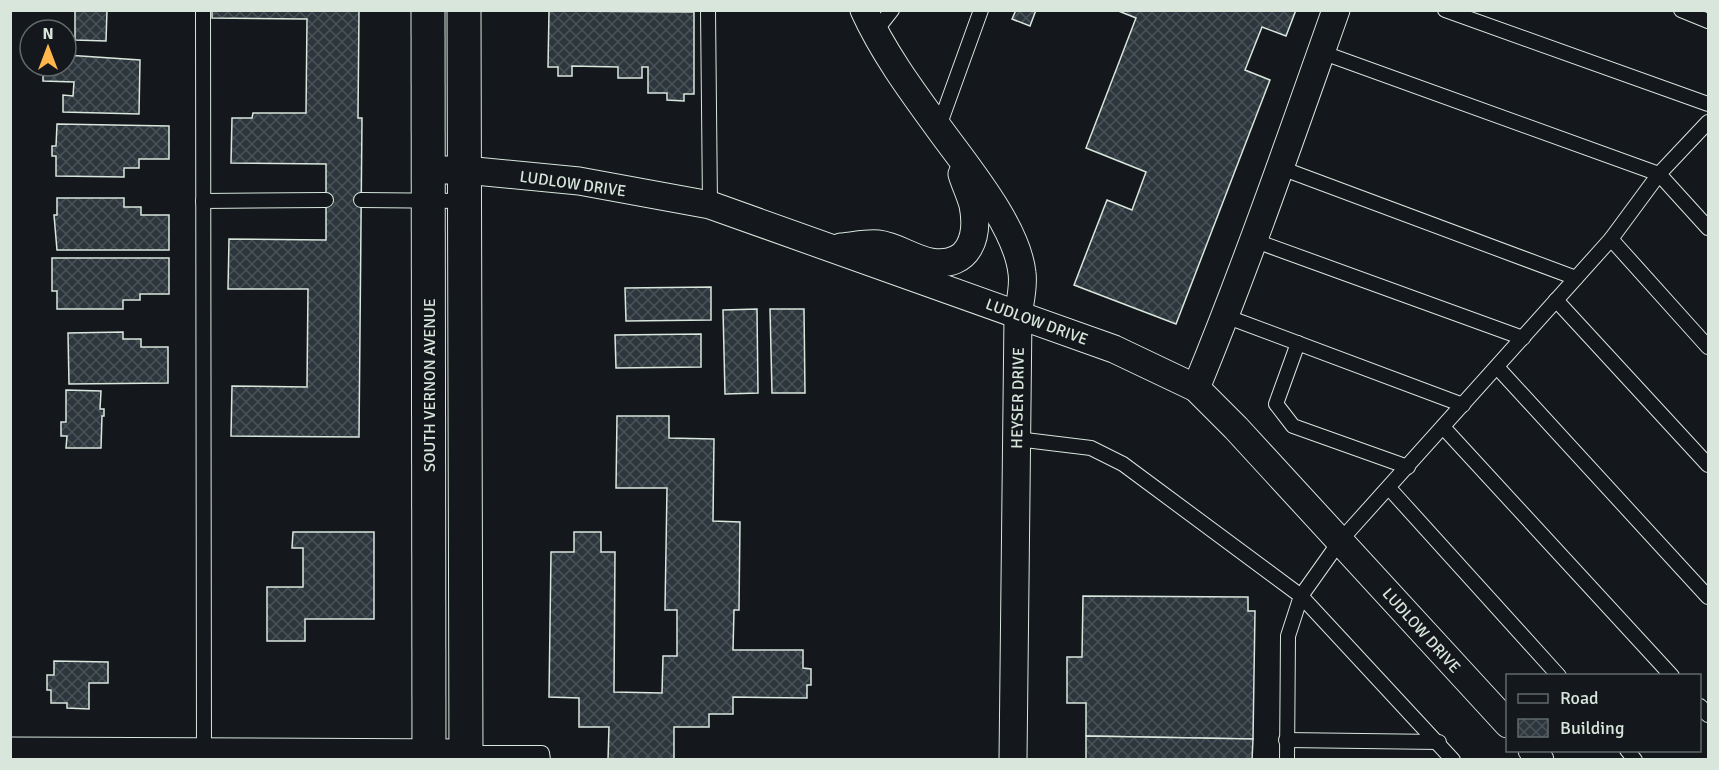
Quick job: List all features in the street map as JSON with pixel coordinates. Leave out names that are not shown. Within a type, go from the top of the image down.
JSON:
[{"type":"main road","name":"SOUTH VERNON AVENUE","points":[[428,10],[429,756]]},
{"type":"main road","points":[[464,10],[466,756]]},
{"type":"street","points":[[1196,388],[1281,168],[1336,10]]},
{"type":"street","name":"HEYSER DRIVE","points":[[869,22],[945,137],[1007,225],[1018,252],[1023,275],[1018,315],[1013,759]]},
{"type":"street","points":[[829,248],[879,244],[931,262],[948,262],[963,256],[972,245],[975,225],[973,204],[945,137]]},
{"type":"street","name":"LUDLOW DRIVE","points":[[429,185],[579,181],[710,205],[1114,349],[1196,388],[1236,428],[1506,722]]},
{"type":"street","points":[[10,751],[204,755],[466,756]]},
{"type":"lane","points":[[203,10],[204,755]]},
{"type":"lane","points":[[708,10],[710,205]]},
{"type":"lane","points":[[869,22],[892,10]]},
{"type":"lane","points":[[945,137],[981,10]]},
{"type":"lane","points":[[1445,10],[1708,104]]},
{"type":"lane","points":[[1681,10],[1708,21]]},
{"type":"lane","points":[[1321,52],[1659,174],[1708,228]]},
{"type":"lane","points":[[1287,759],[1288,636],[1301,596],[1340,541],[1611,239],[1659,174],[1708,122]]},
{"type":"lane","points":[[1281,168],[1576,278]]},
{"type":"lane","points":[[361,200],[429,185]]},
{"type":"lane","points":[[203,201],[326,200]]},
{"type":"lane","points":[[1611,239],[1708,347]]},
{"type":"lane","points":[[1253,240],[1522,338]]},
{"type":"lane","points":[[1556,300],[1708,465]]},
{"type":"lane","points":[[1225,316],[1463,405]]},
{"type":"lane","points":[[1298,343],[1276,404],[1293,426],[1408,467]]},
{"type":"lane","points":[[1497,367],[1708,597]]},
{"type":"lane","points":[[1443,427],[1671,674]]},
{"type":"lane","points":[[1017,439],[1091,448],[1123,464],[1301,596],[1453,759]]},
{"type":"lane","points":[[1389,488],[1558,674]]},
{"type":"lane","points":[[1286,740],[1439,742]]},
{"type":"lane","points":[[466,756],[542,753],[543,759]]},
{"type":"building","points":[[75,10],[107,10],[106,41],[78,40],[78,18],[75,18]]},
{"type":"building","points":[[212,10],[359,10],[358,118],[362,118],[359,437],[231,436],[232,386],[307,387],[308,289],[228,289],[229,239],[326,240],[326,164],[231,163],[232,118],[252,118],[253,113],[306,113],[307,19],[212,18]]},
{"type":"building","points":[[1016,10],[1036,10],[1030,26],[1012,19]]},
{"type":"building","points":[[1116,10],[1296,10],[1286,36],[1262,27],[1245,70],[1270,80],[1176,324],[1074,285],[1107,200],[1132,210],[1146,172],[1086,148],[1136,18]]},
{"type":"building","points":[[549,11],[694,12],[694,94],[684,94],[684,101],[667,100],[667,93],[648,93],[648,67],[642,67],[642,78],[618,78],[618,67],[572,66],[572,76],[558,76],[558,67],[548,67]]},
{"type":"building","points":[[78,56],[140,60],[139,114],[63,112],[63,95],[73,96],[74,82],[43,81],[43,78],[78,78]]},
{"type":"building","points":[[57,124],[169,126],[169,159],[139,159],[139,168],[124,168],[124,177],[56,176],[56,156],[52,156],[52,146],[56,146]]},
{"type":"building","points":[[57,198],[124,198],[124,207],[141,207],[141,215],[169,215],[169,250],[57,250],[54,215],[57,215]]},
{"type":"building","points":[[52,258],[169,258],[169,294],[140,294],[140,300],[123,300],[123,309],[57,309],[57,291],[52,291]]},
{"type":"building","points":[[711,287],[711,320],[626,321],[625,288]]},
{"type":"building","points":[[757,309],[758,393],[725,394],[723,310]]},
{"type":"building","points":[[770,309],[804,309],[805,393],[772,393]]},
{"type":"building","points":[[123,332],[123,339],[141,339],[141,347],[168,347],[168,383],[69,384],[68,333]]},
{"type":"building","points":[[701,334],[701,367],[616,368],[615,335]]},
{"type":"building","points":[[66,390],[101,391],[100,409],[104,409],[104,416],[102,416],[101,448],[66,448],[67,436],[61,436],[61,422],[66,422]]},
{"type":"building","points":[[617,416],[669,416],[669,438],[714,439],[713,521],[740,522],[739,610],[734,610],[733,650],[803,650],[803,668],[811,669],[811,685],[807,685],[807,698],[733,697],[733,714],[709,714],[709,727],[674,727],[674,760],[608,760],[609,727],[579,727],[579,698],[549,697],[551,552],[574,552],[574,532],[601,532],[601,552],[615,552],[614,692],[662,693],[663,656],[677,656],[677,610],[665,610],[667,488],[616,488]]},
{"type":"building","points":[[293,532],[374,532],[374,619],[305,619],[305,641],[267,641],[267,587],[303,587],[303,548],[292,548]]},
{"type":"building","points":[[1083,596],[1248,597],[1248,611],[1255,611],[1253,739],[1086,736],[1086,703],[1067,703],[1067,657],[1082,657]]},
{"type":"building","points":[[54,661],[108,662],[108,683],[89,683],[89,709],[67,708],[67,703],[51,703],[51,690],[47,690],[47,675],[54,675]]},
{"type":"building","points":[[1086,736],[1253,739],[1252,760],[1086,760]]}]
